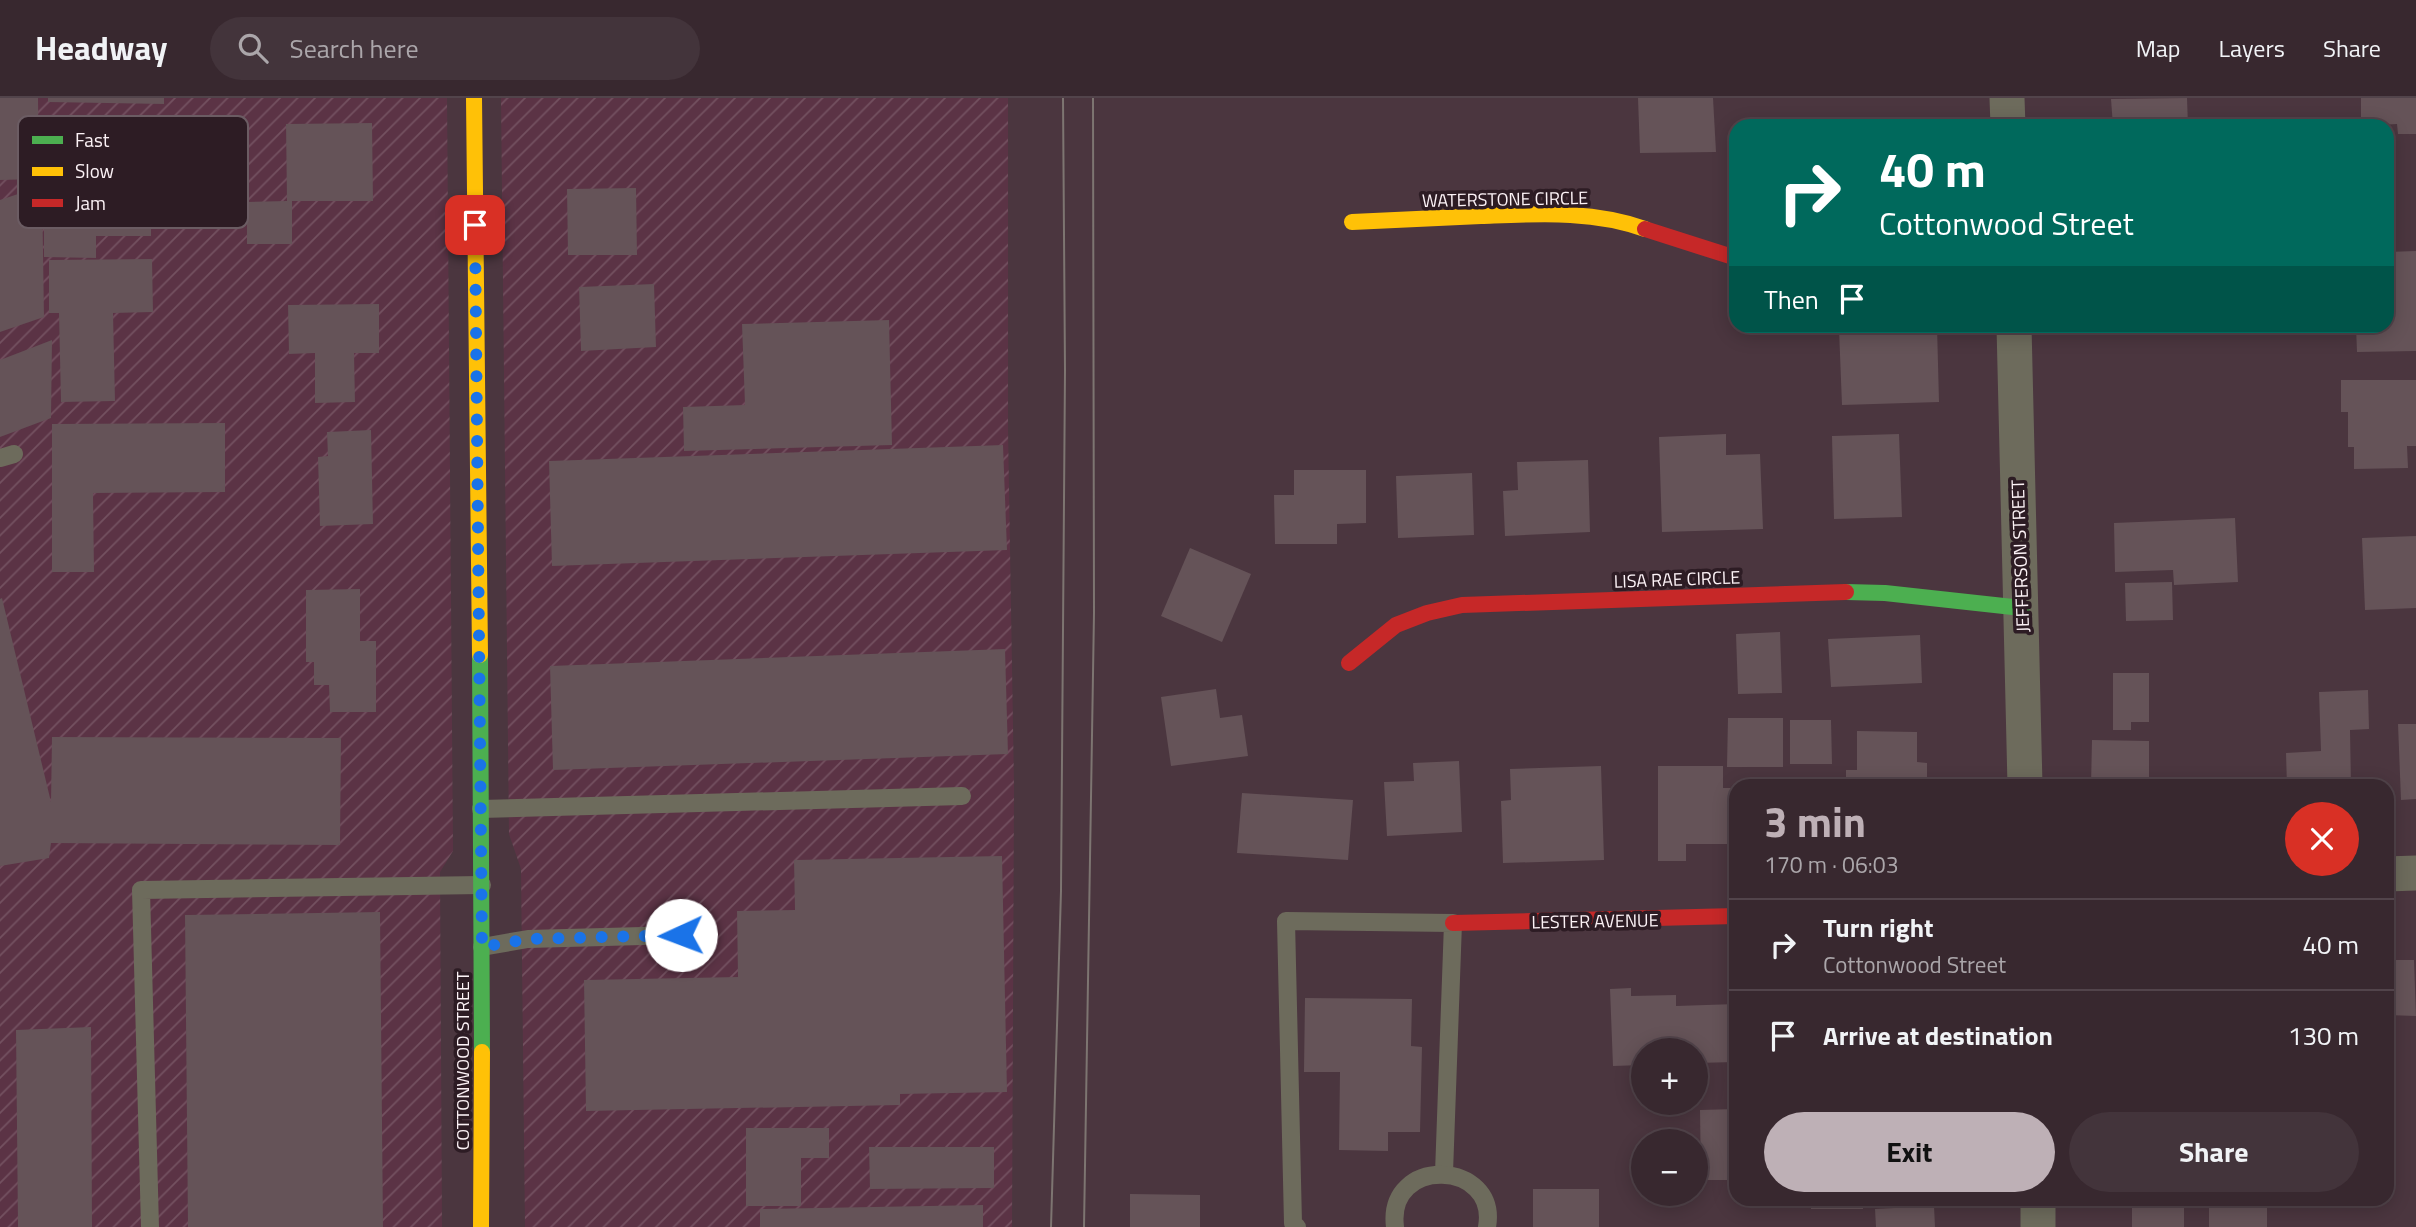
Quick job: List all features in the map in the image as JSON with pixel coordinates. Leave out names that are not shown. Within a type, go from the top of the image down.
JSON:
[{"type":"street","name":"COTTONWOOD STREET","points":[[474,98],[482,886],[481,1227]]},
{"type":"street","points":[[2007,98],[2008,119]]},
{"type":"street","name":"WATERSTONE CIRCLE","points":[[1352,222],[1514,215],[1584,215],[1626,222],[1671,239],[1729,255]]},
{"type":"street","name":"JEFFERSON STREET","points":[[2014,333],[2025,779]]},
{"type":"street","name":"LISA RAE CIRCLE","points":[[1349,663],[1395,625],[1427,613],[1462,605],[1842,592],[1885,593],[2022,608]]},
{"type":"street","points":[[2394,874],[2416,873]]},
{"type":"street","name":"LESTER AVENUE","points":[[1453,923],[1729,916]]},
{"type":"street","points":[[2038,1206],[2038,1227]]},
{"type":"lane","points":[[481,809],[962,796]]},
{"type":"lane","points":[[150,1227],[141,890],[482,886]]},
{"type":"lane","points":[[1297,1227],[1293,1223],[1286,920],[1453,923],[1444,1173]]},
{"type":"lane","points":[[482,947],[528,939],[681,935]]},
{"type":"lane","points":[[1395,1227],[1394,1217],[1399,1199],[1410,1185],[1426,1175],[1444,1173],[1462,1178],[1476,1189],[1486,1205],[1487,1227]]},
{"type":"shaded area","points":[[0,98],[447,98],[453,851],[440,872],[442,1227],[0,1227]]},
{"type":"shaded area","points":[[501,98],[1008,98],[1008,430],[1014,786],[1012,1227],[525,1227],[521,869],[509,834]]},
{"type":"building","points":[[0,98],[38,98],[38,116],[18,116],[18,180],[0,180]]},
{"type":"building","points":[[48,98],[164,98],[164,104],[48,102]]},
{"type":"building","points":[[1638,98],[1713,98],[1716,152],[1640,153]]},
{"type":"building","points":[[2187,98],[2188,119],[2112,119],[2111,99]]},
{"type":"building","points":[[2361,98],[2416,98],[2416,134],[2398,134],[2394,119],[2361,119]]},
{"type":"building","points":[[372,123],[373,201],[292,201],[292,244],[247,244],[248,202],[287,201],[286,124]]},
{"type":"building","points":[[636,188],[637,255],[568,255],[567,189]]},
{"type":"building","points":[[18,194],[18,228],[43,228],[44,317],[0,332],[0,200]]},
{"type":"building","points":[[44,228],[151,228],[151,236],[96,236],[96,258],[44,257]]},
{"type":"building","points":[[2416,251],[2416,351],[2357,352],[2356,333],[2394,333],[2394,252]]},
{"type":"building","points":[[152,259],[153,312],[113,313],[115,401],[61,402],[59,313],[49,313],[49,260]]},
{"type":"building","points":[[654,284],[656,347],[581,351],[579,287]]},
{"type":"building","points":[[379,304],[379,353],[354,353],[355,402],[315,403],[315,353],[289,354],[288,305]]},
{"type":"building","points":[[889,320],[892,445],[684,451],[683,407],[745,405],[742,324]]},
{"type":"building","points":[[1839,333],[1937,333],[1939,402],[1842,405]]},
{"type":"building","points":[[52,340],[51,418],[0,437],[0,360]]},
{"type":"building","points":[[2341,380],[2416,380],[2416,446],[2407,446],[2408,468],[2354,469],[2354,447],[2348,447],[2348,412],[2341,412]]},
{"type":"building","points":[[225,423],[225,492],[93,493],[94,572],[52,572],[52,424]]},
{"type":"building","points":[[371,430],[373,524],[320,526],[318,457],[328,456],[327,432]]},
{"type":"building","points":[[1726,434],[1726,455],[1760,454],[1763,529],[1662,532],[1659,437]]},
{"type":"building","points":[[1899,434],[1902,517],[1834,519],[1832,436]]},
{"type":"building","points":[[1003,445],[1007,550],[552,566],[549,461]]},
{"type":"building","points":[[1588,460],[1590,532],[1505,536],[1503,491],[1518,490],[1517,462]]},
{"type":"building","points":[[1294,470],[1366,470],[1366,523],[1337,524],[1337,544],[1275,544],[1274,495],[1294,495]]},
{"type":"building","points":[[1472,473],[1474,535],[1398,538],[1396,476]]},
{"type":"building","points":[[2235,518],[2238,582],[2174,585],[2173,570],[2115,572],[2114,523]]},
{"type":"building","points":[[2416,536],[2416,608],[2365,610],[2362,538]]},
{"type":"building","points":[[1190,548],[1251,574],[1222,642],[1161,616]]},
{"type":"building","points":[[2172,582],[2173,620],[2126,621],[2125,583]]},
{"type":"building","points":[[360,589],[360,641],[376,641],[376,712],[330,712],[329,685],[314,685],[314,662],[306,662],[306,590]]},
{"type":"building","points":[[2,598],[51,802],[52,737],[341,738],[340,845],[51,843],[49,858],[0,866]]},
{"type":"building","points":[[1780,632],[1782,693],[1738,694],[1736,634]]},
{"type":"building","points":[[1920,635],[1922,683],[1831,687],[1828,639]]},
{"type":"building","points":[[1005,649],[1008,754],[553,770],[550,666]]},
{"type":"building","points":[[2113,673],[2149,673],[2149,722],[2131,722],[2131,730],[2113,730]]},
{"type":"building","points":[[1216,689],[1220,718],[1242,715],[1248,756],[1171,766],[1161,697]]},
{"type":"building","points":[[2368,690],[2369,729],[2350,730],[2351,779],[2287,779],[2286,753],[2321,751],[2319,692]]},
{"type":"building","points":[[1728,718],[1783,718],[1783,767],[1727,767]]},
{"type":"building","points":[[1790,720],[1831,720],[1832,764],[1790,764]]},
{"type":"building","points":[[2398,724],[2416,724],[2416,799],[2401,800]]},
{"type":"building","points":[[1857,731],[1917,732],[1917,762],[1927,763],[1927,779],[1846,779],[1846,770],[1857,770]]},
{"type":"building","points":[[2092,740],[2149,741],[2149,779],[2091,779]]},
{"type":"building","points":[[1459,761],[1462,832],[1387,836],[1384,782],[1414,781],[1413,763]]},
{"type":"building","points":[[1601,766],[1604,860],[1503,863],[1501,801],[1511,800],[1510,769]]},
{"type":"building","points":[[1658,766],[1723,766],[1723,788],[1729,788],[1729,844],[1686,844],[1686,861],[1658,861]]},
{"type":"building","points":[[1242,793],[1353,800],[1348,860],[1237,853]]},
{"type":"building","points":[[1002,856],[1007,1092],[900,1094],[900,1105],[586,1111],[584,980],[738,977],[737,911],[795,910],[794,860]]},
{"type":"building","points":[[380,912],[383,1227],[188,1227],[185,915]]},
{"type":"building","points":[[2394,960],[2414,960],[2416,1016],[2394,1015]]},
{"type":"building","points":[[1631,988],[1631,996],[1676,995],[1676,1006],[1729,1004],[1729,1062],[1708,1063],[1708,1038],[1631,1038],[1631,1065],[1613,1066],[1610,989]]},
{"type":"building","points":[[1305,998],[1412,999],[1411,1046],[1422,1047],[1420,1132],[1388,1132],[1388,1151],[1339,1150],[1340,1072],[1304,1072]]},
{"type":"building","points":[[91,1027],[92,1227],[18,1227],[16,1030]]},
{"type":"building","points":[[1729,1109],[1729,1180],[1708,1180],[1708,1129],[1700,1129],[1700,1115],[1708,1115],[1708,1110]]},
{"type":"building","points":[[746,1128],[829,1128],[829,1158],[801,1158],[801,1206],[746,1206]]},
{"type":"building","points":[[869,1147],[994,1147],[994,1188],[870,1189]]},
{"type":"building","points":[[1533,1189],[1599,1189],[1599,1227],[1533,1227]]},
{"type":"building","points":[[1130,1194],[1200,1195],[1200,1227],[1130,1227]]},
{"type":"building","points":[[983,1205],[983,1227],[760,1227],[760,1209]]},
{"type":"building","points":[[1811,1206],[1863,1206],[1863,1209],[1811,1209]]},
{"type":"building","points":[[1934,1206],[1935,1227],[1876,1227],[1875,1209]]},
{"type":"building","points":[[2132,1206],[2184,1206],[2184,1227],[2132,1227]]},
{"type":"building","points":[[2209,1206],[2267,1206],[2267,1227],[2209,1227]]},
{"type":"tram line","points":[[1051,1227],[1061,891],[1065,370],[1063,98]]},
{"type":"tram line","points":[[1084,1227],[1094,613],[1093,98]]},
{"type":"traffic: fast","points":[[1846,592],[1885,593],[2022,608]]},
{"type":"traffic: fast","points":[[480,655],[482,1052]]},
{"type":"traffic: slow","points":[[474,98],[480,655]]},
{"type":"traffic: slow","points":[[1352,222],[1543,214],[1585,216],[1645,229]]},
{"type":"traffic: slow","points":[[481,1227],[482,1052]]},
{"type":"traffic: jam","points":[[1645,229],[1729,256]]},
{"type":"traffic: jam","points":[[1349,663],[1396,625],[1427,613],[1462,605],[1846,592]]},
{"type":"traffic: jam","points":[[1453,923],[1729,916]]},
{"type":"route","points":[[475,225],[482,947],[528,939],[681,935]]}]
